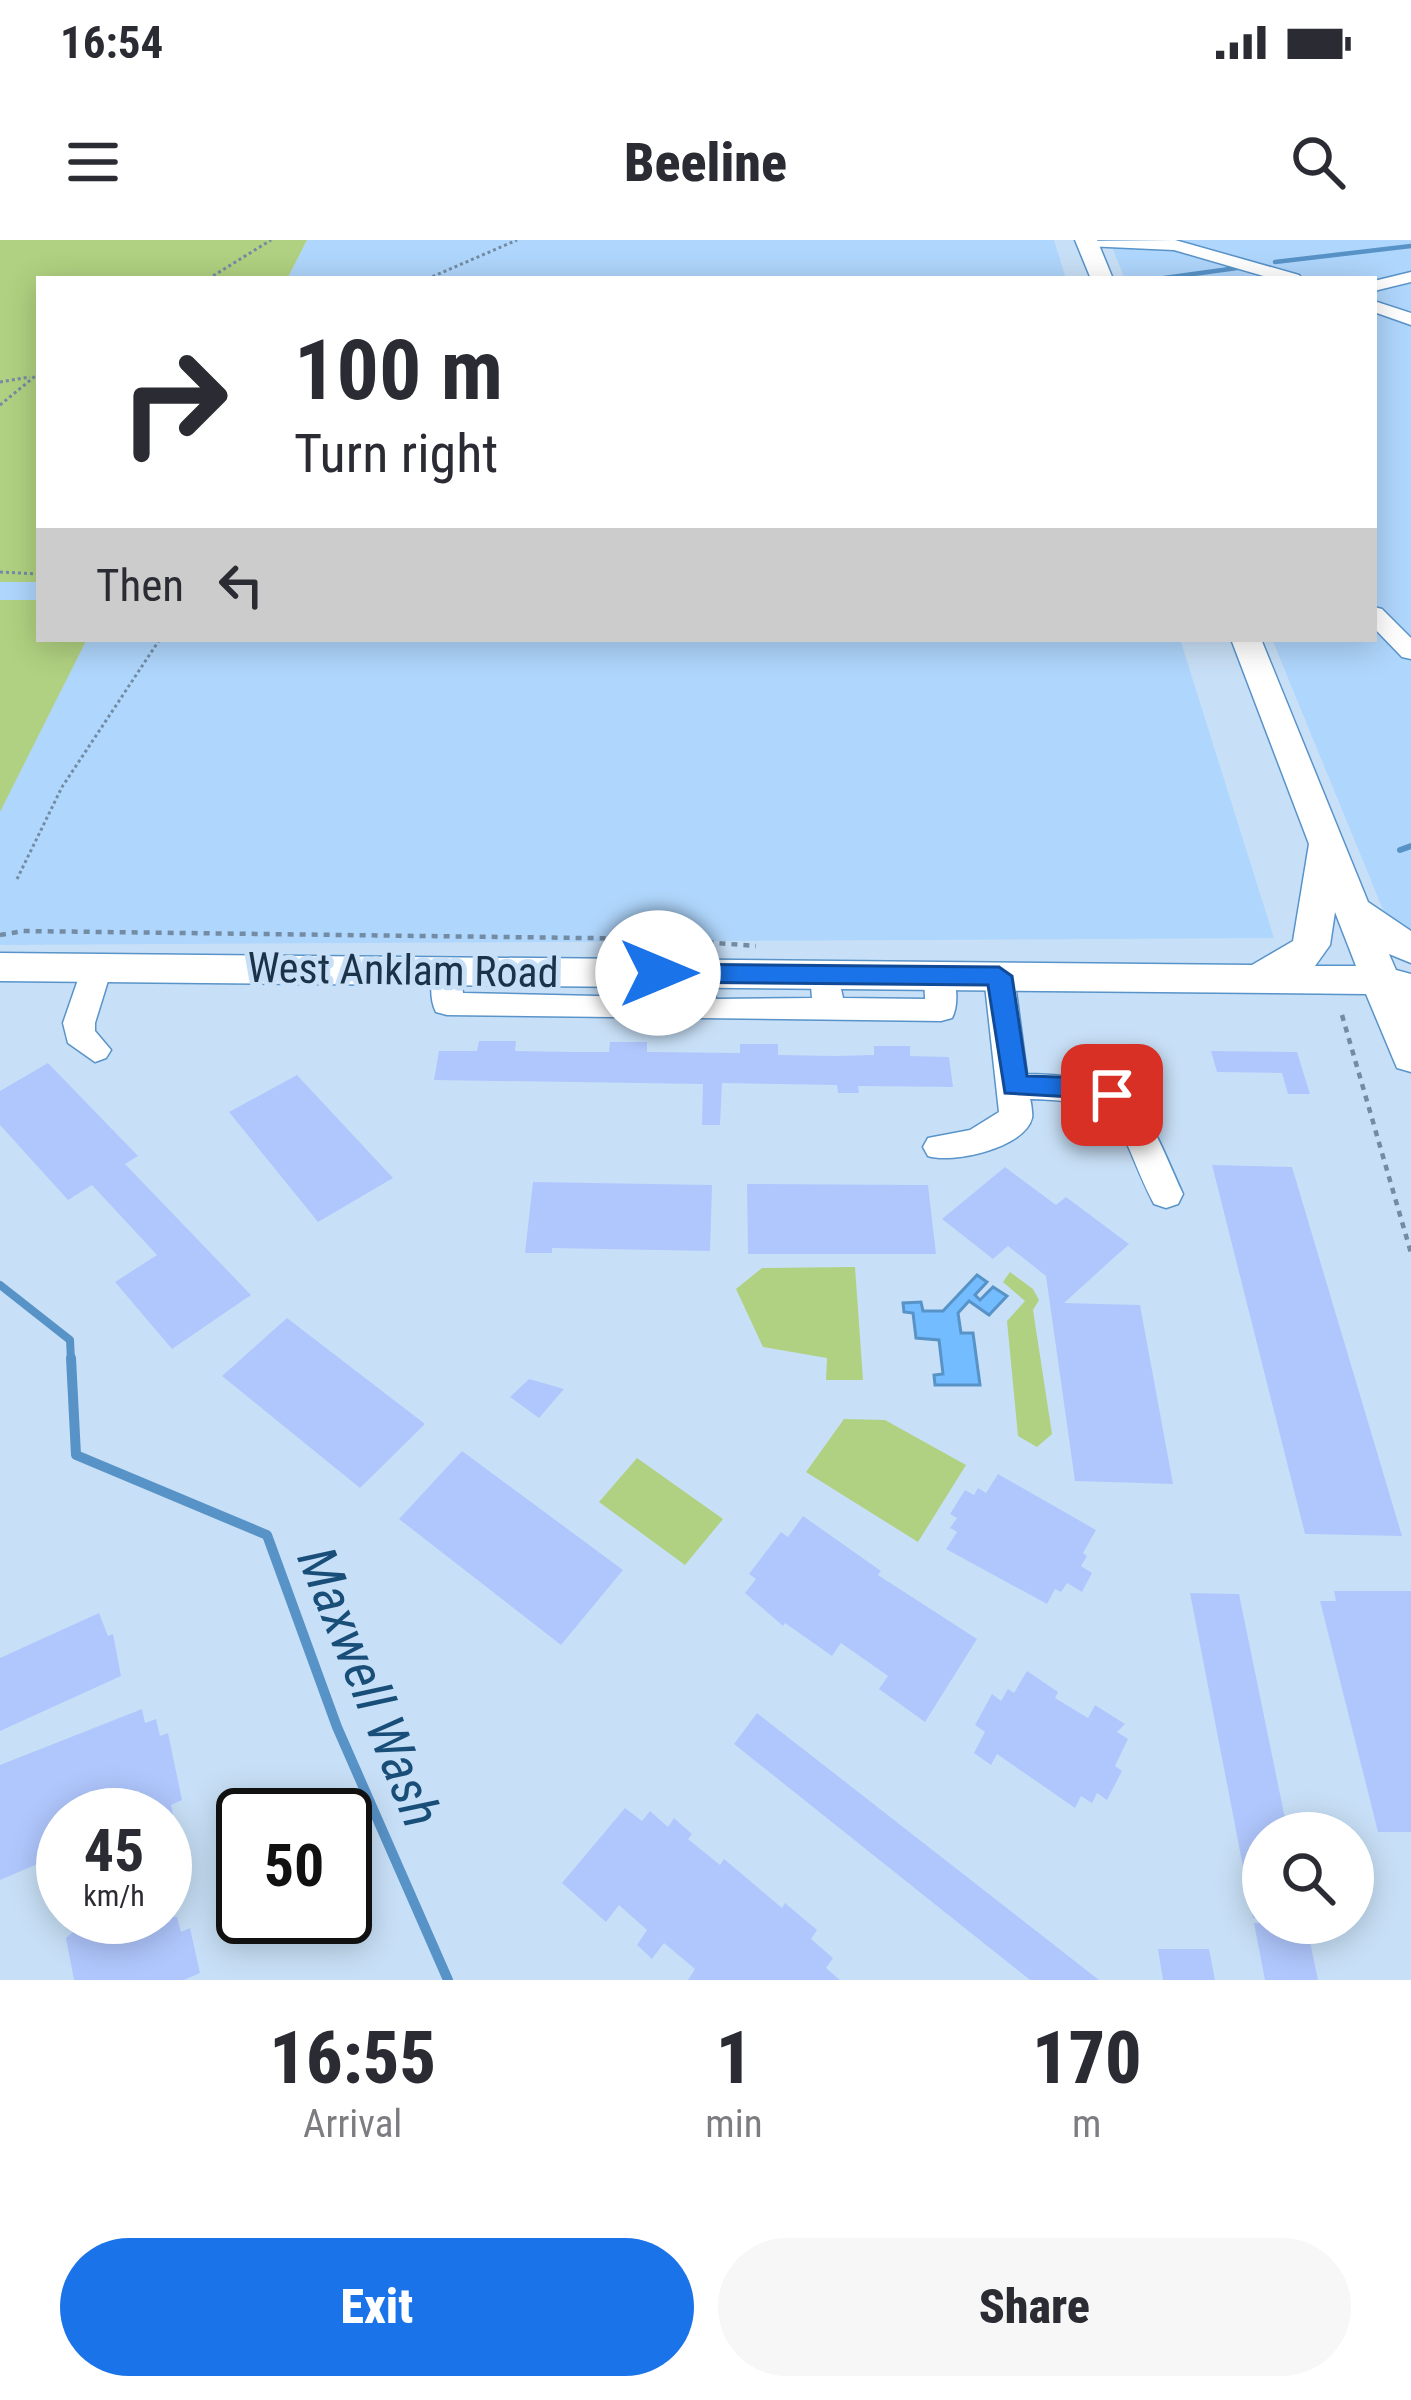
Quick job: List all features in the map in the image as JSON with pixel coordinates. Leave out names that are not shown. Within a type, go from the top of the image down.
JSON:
[{"type":"main road","points":[[1086,240],[1101,276]]},
{"type":"main road","points":[[1247,642],[1354,910],[1401,980],[1410,1055]]},
{"type":"main road","points":[[1258,978],[1299,959],[1311,945],[1327,842]]},
{"type":"main road","points":[[1354,910],[1411,950]]},
{"type":"main road","name":"West Anklam Road","points":[[0,967],[448,971],[701,992],[826,992],[939,976],[1401,980]]},
{"type":"main road","points":[[1258,978],[1357,1007],[1383,1023],[1410,1055]]},
{"type":"lane","points":[[1086,240],[1174,244],[1283,276]]},
{"type":"lane","points":[[1377,285],[1411,277]]},
{"type":"lane","points":[[1377,307],[1411,319]]},
{"type":"lane","points":[[1377,617],[1411,652]]},
{"type":"lane","points":[[94,1050],[79,1035],[79,1023],[97,968]]},
{"type":"lane","points":[[940,1147],[965,1146],[1004,1128],[1016,1117],[999,976]]},
{"type":"lane","points":[[1015,1086],[1091,1088],[1112,1095],[1129,1108],[1166,1194]]},
{"type":"path","points":[[213,276],[271,240]]},
{"type":"path","points":[[434,276],[517,240]]},
{"type":"path","points":[[0,405],[36,375]]},
{"type":"path","points":[[0,382],[32,377]]},
{"type":"path","points":[[0,572],[36,574]]},
{"type":"path","points":[[17,879],[62,787],[158,642]]},
{"type":"path","points":[[0,934],[664,939],[758,946]]},
{"type":"path","points":[[1342,1015],[1411,1253]]},
{"type":"shaded area","points":[[307,240],[1054,240],[1065,276],[289,276]]},
{"type":"shaded area","points":[[1109,240],[1411,240],[1411,943],[1386,917],[1273,642],[1377,642],[1377,276],[1124,276]]},
{"type":"shaded area","points":[[0,581],[36,581],[36,642],[1181,642],[1274,938],[0,945]]},
{"type":"green space","points":[[0,240],[307,240],[289,276],[36,276],[36,582],[0,582]]},
{"type":"green space","points":[[0,600],[36,600],[36,642],[85,642],[0,812]]},
{"type":"green space","points":[[855,1267],[863,1380],[826,1380],[827,1358],[763,1347],[736,1289],[762,1268]]},
{"type":"green space","points":[[1010,1272],[1033,1289],[1039,1300],[1033,1310],[1052,1434],[1037,1447],[1018,1436],[1007,1321],[1025,1301],[1003,1282]]},
{"type":"green space","points":[[844,1419],[885,1420],[966,1465],[918,1542],[806,1472]]},
{"type":"green space","points":[[637,1458],[723,1519],[685,1565],[599,1502]]},
{"type":"water","points":[[977,1275],[987,1282],[975,1295],[980,1300],[993,1287],[1007,1296],[989,1315],[969,1301],[958,1313],[961,1333],[973,1333],[980,1385],[935,1385],[934,1375],[943,1374],[939,1340],[916,1338],[913,1313],[904,1312],[903,1303],[921,1302],[923,1311],[943,1311]]},
{"type":"building","points":[[479,1041],[516,1041],[515,1051],[574,1052],[609,1052],[610,1042],[647,1042],[647,1052],[740,1053],[740,1044],[778,1044],[778,1055],[835,1056],[874,1055],[874,1046],[910,1046],[910,1056],[949,1057],[953,1087],[858,1086],[859,1093],[838,1093],[837,1085],[722,1083],[720,1125],[702,1125],[703,1084],[434,1080],[439,1051],[477,1051]]},
{"type":"building","points":[[1211,1051],[1297,1052],[1310,1094],[1288,1094],[1282,1073],[1217,1072]]},
{"type":"building","points":[[48,1063],[138,1156],[125,1164],[251,1295],[172,1349],[115,1282],[157,1255],[92,1185],[68,1200],[0,1125],[0,1091]]},
{"type":"building","points":[[297,1075],[393,1178],[318,1222],[229,1112]]},
{"type":"building","points":[[1212,1165],[1292,1167],[1402,1536],[1305,1534]]},
{"type":"building","points":[[1005,1167],[1056,1205],[1066,1197],[1129,1244],[1064,1303],[1140,1305],[1173,1484],[1075,1481],[1046,1276],[1008,1246],[993,1259],[942,1219]]},
{"type":"building","points":[[533,1182],[712,1185],[710,1251],[552,1248],[552,1253],[525,1253]]},
{"type":"building","points":[[747,1184],[928,1185],[936,1254],[748,1254]]},
{"type":"building","points":[[287,1318],[425,1424],[360,1488],[222,1376]]},
{"type":"building","points":[[529,1379],[564,1389],[539,1418],[510,1397]]},
{"type":"building","points":[[462,1451],[623,1570],[561,1645],[399,1519]]},
{"type":"building","points":[[998,1474],[1096,1530],[1083,1553],[1087,1556],[1081,1566],[1092,1573],[1082,1592],[1067,1583],[1061,1592],[1055,1589],[1047,1604],[946,1549],[957,1532],[950,1528],[957,1518],[950,1514],[965,1490],[974,1495],[978,1488],[986,1493]]},
{"type":"building","points":[[803,1516],[881,1571],[878,1575],[977,1639],[925,1722],[879,1689],[888,1676],[841,1643],[832,1656],[785,1623],[783,1626],[745,1593],[756,1579],[749,1574],[781,1532],[788,1537]]},
{"type":"building","points":[[1334,1591],[1411,1591],[1411,1832],[1378,1832],[1320,1601],[1336,1601]]},
{"type":"building","points":[[1190,1593],[1239,1594],[1284,1812],[1242,1812],[1242,1861]]},
{"type":"building","points":[[99,1613],[108,1636],[113,1634],[121,1676],[0,1731],[0,1658]]},
{"type":"building","points":[[1027,1671],[1058,1692],[1055,1698],[1088,1718],[1095,1705],[1125,1724],[1117,1732],[1128,1739],[1115,1766],[1122,1771],[1107,1800],[1097,1793],[1092,1803],[1081,1796],[1075,1808],[997,1754],[991,1765],[974,1753],[985,1732],[975,1725],[992,1694],[1001,1701],[1008,1689],[1014,1693]]},
{"type":"building","points":[[142,1709],[145,1723],[156,1719],[160,1736],[168,1733],[179,1788],[36,1788],[36,1865],[0,1880],[0,1765]]},
{"type":"building","points":[[757,1713],[1099,1980],[1030,1980],[734,1744]]},
{"type":"building","points":[[625,1808],[642,1821],[650,1811],[668,1827],[674,1818],[692,1834],[688,1839],[720,1865],[724,1859],[782,1908],[785,1903],[817,1930],[811,1939],[833,1958],[826,1968],[840,1980],[688,1980],[695,1969],[664,1943],[652,1959],[637,1945],[647,1930],[619,1905],[606,1922],[562,1883]]},
{"type":"building","points":[[192,1937],[200,1973],[184,1980],[74,1980],[67,1944],[192,1944]]},
{"type":"building","points":[[1258,1944],[1310,1944],[1318,1980],[1265,1980]]},
{"type":"building","points":[[1158,1949],[1209,1949],[1215,1980],[1163,1980]]},
{"type":"waterway","points":[[1275,262],[1411,246]]},
{"type":"waterway","points":[[1179,276],[1237,268]]},
{"type":"waterway","points":[[1400,850],[1411,846]]},
{"type":"waterway","name":"Maxwell Wash","points":[[0,1285],[70,1340],[71,1361]]},
{"type":"waterway","name":"Maxwell Wash","points":[[71,1358],[76,1455],[267,1535],[337,1727],[448,1980]]},
{"type":"route","points":[[658,973],[999,976],[1015,1086],[1091,1088],[1112,1095]]}]
